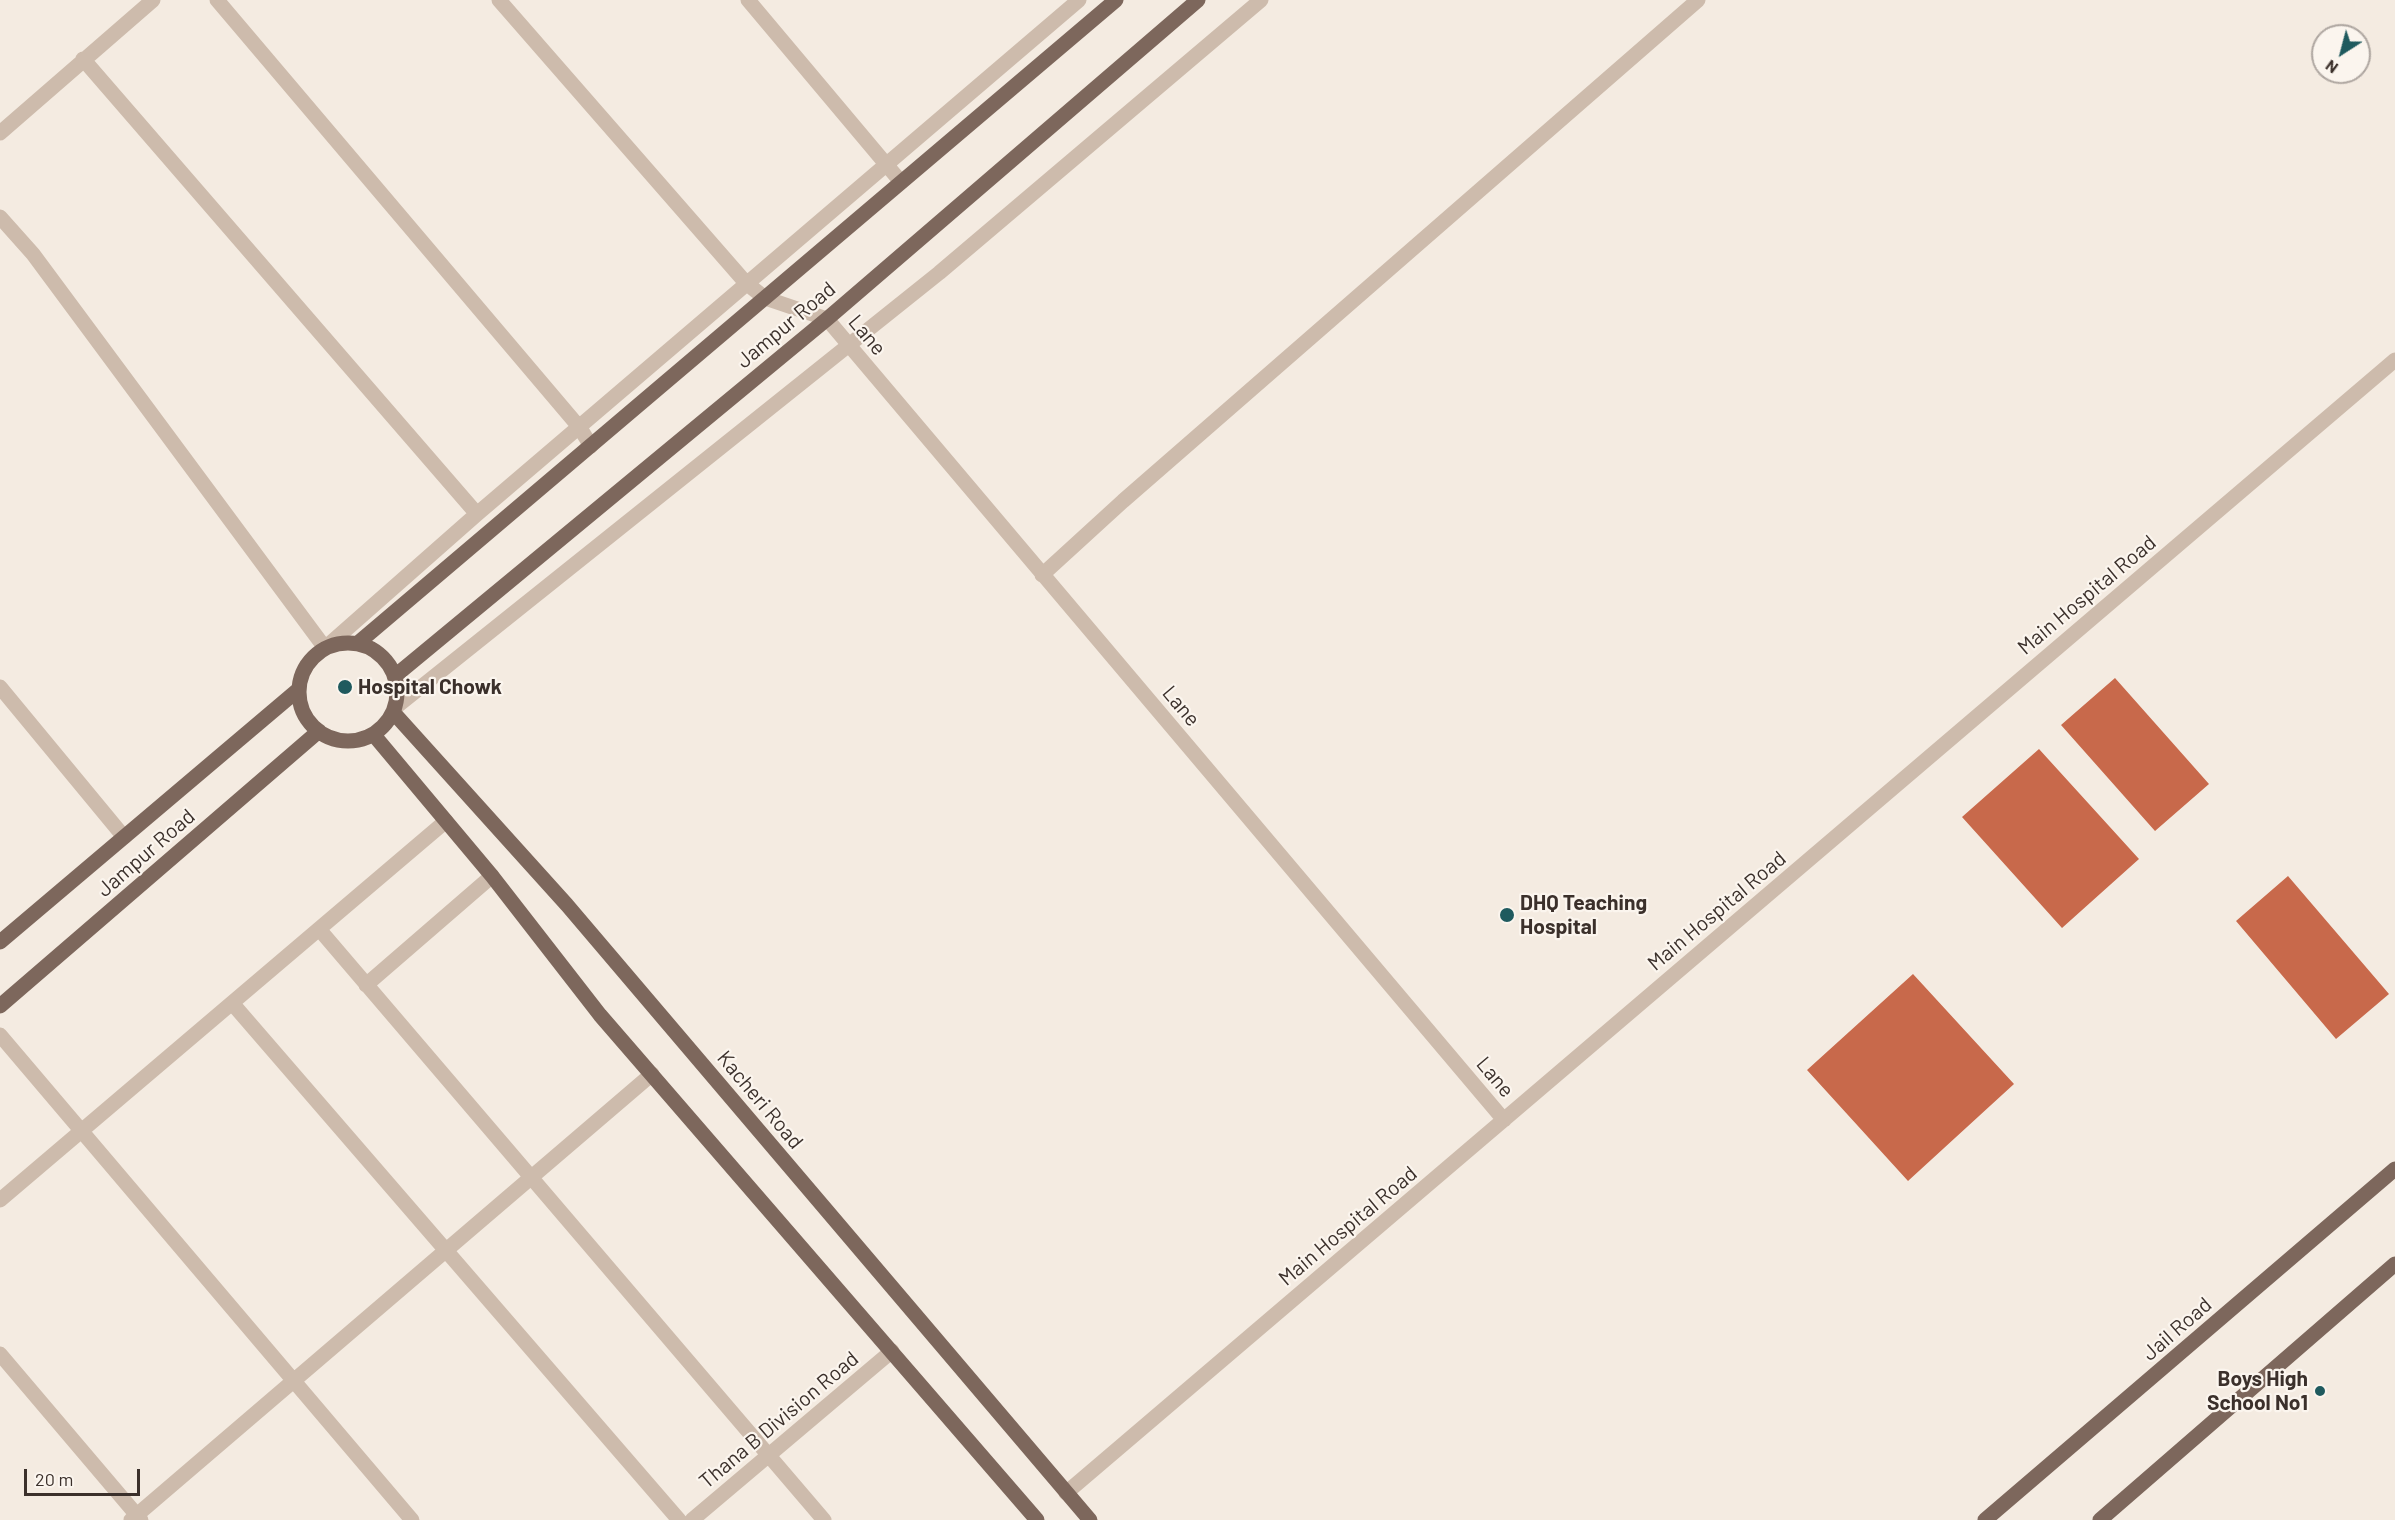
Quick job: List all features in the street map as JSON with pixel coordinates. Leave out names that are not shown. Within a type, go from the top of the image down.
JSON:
[{"type":"main road","name":"Jampur Road","points":[[358,643],[1116,0]]},
{"type":"main road","name":"Jampur Road","points":[[395,676],[827,319],[1198,0]]},
{"type":"main road","points":[[341,642],[358,643],[374,650],[387,661],[395,676],[398,692],[389,721],[364,739],[348,741],[333,739],[319,731],[308,720],[300,705],[299,689],[303,672],[311,658],[325,648],[341,642]]},
{"type":"main road","name":"Jampur Road","points":[[0,942],[299,689]]},
{"type":"main road","name":"Kacheri Road","points":[[394,710],[567,905],[1090,1520]]},
{"type":"main road","name":"Jampur Road","points":[[0,1006],[319,731]]},
{"type":"main road","points":[[373,734],[492,876],[600,1015],[1037,1520]]},
{"type":"main road","name":"Jail Road","points":[[1986,1520],[2395,1169]]},
{"type":"main road","points":[[2100,1520],[2395,1264]]},
{"type":"street","points":[[0,133],[153,0]]},
{"type":"street","points":[[217,0],[580,428],[591,446]]},
{"type":"street","points":[[499,0],[747,283],[765,298],[827,319]]},
{"type":"street","points":[[748,0],[901,182]]},
{"type":"street","points":[[0,217],[33,254],[325,648],[477,514],[1079,0]]},
{"type":"street","points":[[394,710],[939,273],[1261,0]]},
{"type":"street","points":[[1042,575],[1123,501],[1698,0]]},
{"type":"street","points":[[83,59],[477,514]]},
{"type":"street","name":"Lane","points":[[827,319],[1504,1120]]},
{"type":"street","name":"Main Hospital Road","points":[[1066,1493],[2395,360]]},
{"type":"street","points":[[0,687],[124,837]]},
{"type":"street","points":[[0,1200],[446,821]]},
{"type":"street","points":[[366,985],[492,876]]},
{"type":"street","points":[[319,928],[824,1520]]},
{"type":"street","points":[[232,1003],[679,1520]]},
{"type":"street","points":[[0,1035],[412,1520]]},
{"type":"street","points":[[0,1354],[136,1518],[293,1380],[652,1074]]},
{"type":"street","name":"Thana B Division Road","points":[[692,1520],[892,1351]]},
{"type":"building","points":[[2115,678],[2209,784],[2155,831],[2061,725]]},
{"type":"building","points":[[2039,749],[2139,859],[2062,928],[1962,817]]},
{"type":"building","points":[[2288,876],[2389,994],[2336,1039],[2236,921]]},
{"type":"building","points":[[1913,974],[2014,1084],[1908,1181],[1807,1070]]},
{"type":"place","name":"Hospital Chowk","points":[[345,687]]},
{"type":"place","name":"DHQ Teaching Hospital","points":[[1507,915]]},
{"type":"place","name":"Boys High School No1","points":[[2320,1391]]}]
